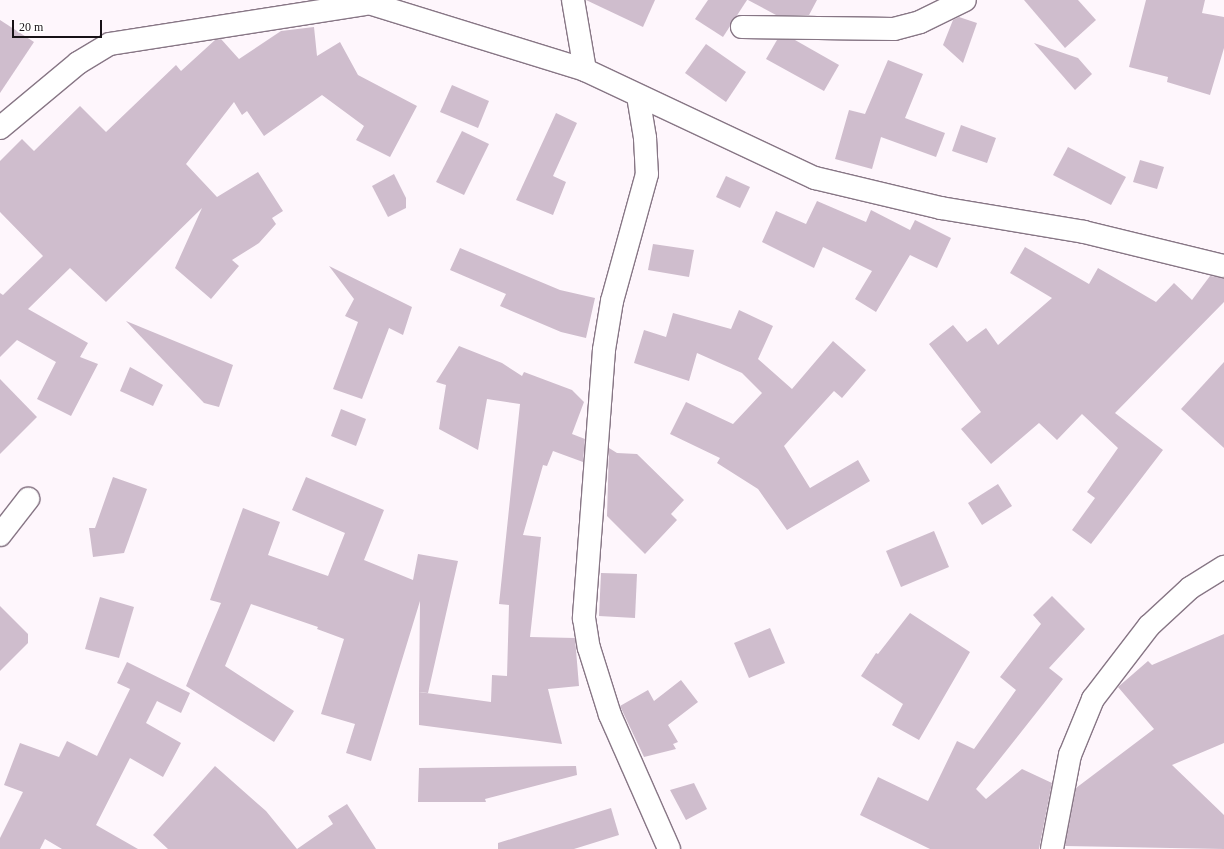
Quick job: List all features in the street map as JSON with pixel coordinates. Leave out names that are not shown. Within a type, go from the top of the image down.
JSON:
[{"type":"street","points":[[573,0],[585,70]]},
{"type":"street","points":[[742,27],[894,29],[920,22],[965,0]]},
{"type":"street","points":[[0,128],[78,63],[110,44],[362,2],[585,70],[814,178],[941,208],[1084,232],[1224,266]]},
{"type":"street","points":[[638,96],[645,138],[647,174],[612,301],[604,350],[584,618],[589,648],[610,715],[670,849]]},
{"type":"street","points":[[0,535],[28,499]]},
{"type":"street","points":[[1052,849],[1070,755],[1093,699],[1149,626],[1190,588],[1224,567]]},
{"type":"building","points":[[586,0],[655,0],[643,27]]},
{"type":"building","points":[[708,0],[747,0],[723,37],[695,19]]},
{"type":"building","points":[[748,0],[817,0],[809,15],[776,15]]},
{"type":"building","points":[[1024,0],[1078,0],[1096,20],[1065,48]]},
{"type":"building","points":[[1146,0],[1205,0],[1202,13],[1224,17],[1224,48],[1210,95],[1167,82],[1168,77],[1129,67]]},
{"type":"building","points":[[959,17],[977,23],[963,63],[943,45],[953,20]]},
{"type":"building","points":[[0,20],[34,42],[0,93]]},
{"type":"building","points":[[314,27],[317,56],[340,42],[358,75],[417,106],[390,157],[356,140],[364,126],[322,95],[264,136],[247,111],[242,115],[234,102],[186,164],[217,197],[258,172],[283,211],[272,218],[276,224],[259,243],[232,260],[239,266],[211,299],[175,268],[202,208],[106,302],[70,268],[28,309],[88,343],[80,357],[98,364],[71,416],[37,399],[56,362],[17,340],[0,357],[0,293],[3,295],[43,256],[0,212],[0,161],[22,139],[34,151],[80,106],[106,132],[176,65],[181,71],[215,40],[221,39],[239,59],[281,31]]},
{"type":"building","points":[[777,40],[795,40],[839,65],[824,91],[766,59]]},
{"type":"building","points":[[1034,43],[1078,58],[1092,74],[1075,90]]},
{"type":"building","points":[[706,44],[746,72],[726,102],[685,73]]},
{"type":"building","points":[[888,60],[923,74],[905,118],[945,133],[936,157],[881,137],[872,169],[835,159],[849,110],[865,114]]},
{"type":"building","points":[[452,85],[489,101],[478,128],[440,112]]},
{"type":"building","points":[[556,113],[577,123],[553,176],[566,182],[553,215],[516,200]]},
{"type":"building","points":[[961,125],[996,138],[987,163],[952,151]]},
{"type":"building","points":[[462,131],[489,144],[464,195],[436,182]]},
{"type":"building","points":[[1068,147],[1126,177],[1111,205],[1053,175]]},
{"type":"building","points":[[1140,160],[1164,167],[1157,189],[1133,182]]},
{"type":"building","points":[[394,174],[406,198],[406,208],[388,217],[372,186]]},
{"type":"building","points":[[726,176],[750,187],[740,208],[716,197]]},
{"type":"building","points":[[817,201],[866,222],[871,210],[910,230],[915,220],[951,238],[937,268],[910,255],[876,312],[855,299],[872,271],[823,247],[814,268],[762,242],[776,211],[806,224]]},
{"type":"building","points":[[653,244],[694,250],[689,277],[648,270]]},
{"type":"building","points":[[1025,247],[1089,284],[1098,268],[1156,302],[1174,283],[1192,300],[1210,276],[1224,278],[1224,302],[1115,413],[1163,450],[1091,544],[1072,530],[1095,498],[1087,492],[1118,448],[1082,414],[1057,440],[1039,423],[991,464],[961,429],[981,412],[929,344],[953,325],[967,342],[986,328],[998,345],[1052,298],[1010,273]]},
{"type":"building","points":[[460,248],[560,290],[595,298],[586,338],[561,332],[500,306],[506,294],[450,270]]},
{"type":"building","points":[[329,266],[412,307],[403,335],[389,328],[362,399],[333,389],[358,322],[345,316],[354,299]]},
{"type":"building","points":[[739,310],[773,326],[758,359],[792,389],[833,341],[866,370],[842,398],[834,391],[784,446],[810,488],[858,460],[870,481],[787,530],[758,489],[717,463],[720,458],[670,434],[686,402],[733,424],[762,393],[742,373],[697,353],[689,381],[634,363],[644,330],[666,337],[673,313],[731,329]]},
{"type":"building","points":[[126,321],[233,365],[219,407],[204,403]]},
{"type":"building","points":[[459,346],[502,363],[522,376],[524,372],[572,390],[584,402],[572,434],[585,439],[583,462],[553,451],[547,466],[543,465],[523,535],[541,537],[530,637],[575,638],[579,686],[548,689],[562,744],[419,725],[419,692],[491,702],[492,675],[507,676],[509,605],[499,604],[520,404],[487,399],[478,450],[439,429],[446,385],[436,382]]},
{"type":"building","points":[[1224,362],[1224,448],[1181,409]]},
{"type":"building","points":[[130,367],[163,385],[153,406],[120,391]]},
{"type":"building","points":[[0,379],[37,417],[0,454]]},
{"type":"building","points":[[341,409],[366,419],[356,446],[331,436]]},
{"type":"building","points":[[609,448],[617,453],[637,454],[684,500],[671,514],[677,520],[645,554],[607,516]]},
{"type":"building","points":[[113,477],[147,489],[124,553],[93,557],[89,528],[95,528]]},
{"type":"building","points":[[306,477],[384,510],[364,560],[413,580],[418,554],[458,561],[428,693],[419,692],[420,601],[371,761],[346,753],[355,724],[321,714],[344,639],[317,629],[318,627],[251,604],[225,666],[294,711],[274,742],[186,686],[221,603],[210,600],[243,508],[280,522],[268,555],[328,576],[345,533],[292,510]]},
{"type":"building","points":[[998,484],[1012,506],[982,525],[968,503]]},
{"type":"building","points":[[934,531],[949,567],[901,587],[886,551]]},
{"type":"building","points":[[601,573],[637,574],[635,618],[599,616]]},
{"type":"building","points":[[1052,596],[1085,629],[1049,668],[1063,679],[976,789],[986,799],[1022,769],[1052,783],[1039,849],[930,849],[860,815],[878,777],[928,801],[957,741],[974,749],[1016,690],[1000,677],[1041,624],[1033,615]]},
{"type":"building","points":[[100,597],[134,607],[119,658],[85,649]]},
{"type":"building","points":[[0,606],[28,634],[28,643],[0,671]]},
{"type":"building","points":[[910,613],[970,652],[919,740],[892,725],[903,704],[861,676],[876,653],[878,654]]},
{"type":"building","points":[[770,628],[785,663],[749,678],[734,643]]},
{"type":"building","points":[[1224,634],[1224,743],[1172,765],[1224,815],[1224,849],[1065,846],[1076,788],[1154,729],[1118,687],[1148,661],[1152,665]]},
{"type":"building","points":[[127,662],[190,693],[181,713],[157,701],[146,723],[181,743],[163,777],[130,758],[96,825],[138,849],[62,849],[45,839],[40,849],[0,849],[0,838],[23,792],[4,785],[20,743],[59,757],[67,741],[97,756],[130,689],[117,683]]},
{"type":"building","points":[[681,680],[698,702],[668,725],[678,742],[673,744],[676,749],[644,757],[620,706],[648,690],[654,701]]},
{"type":"building","points":[[215,766],[266,811],[297,849],[168,849],[153,835]]},
{"type":"building","points":[[576,766],[577,775],[485,799],[486,802],[418,802],[419,768]]},
{"type":"building","points":[[694,783],[707,809],[686,820],[670,790]]},
{"type":"building","points":[[347,804],[376,849],[297,849],[333,824],[328,816]]},
{"type":"building","points":[[611,808],[619,835],[574,849],[498,849],[498,843]]}]
